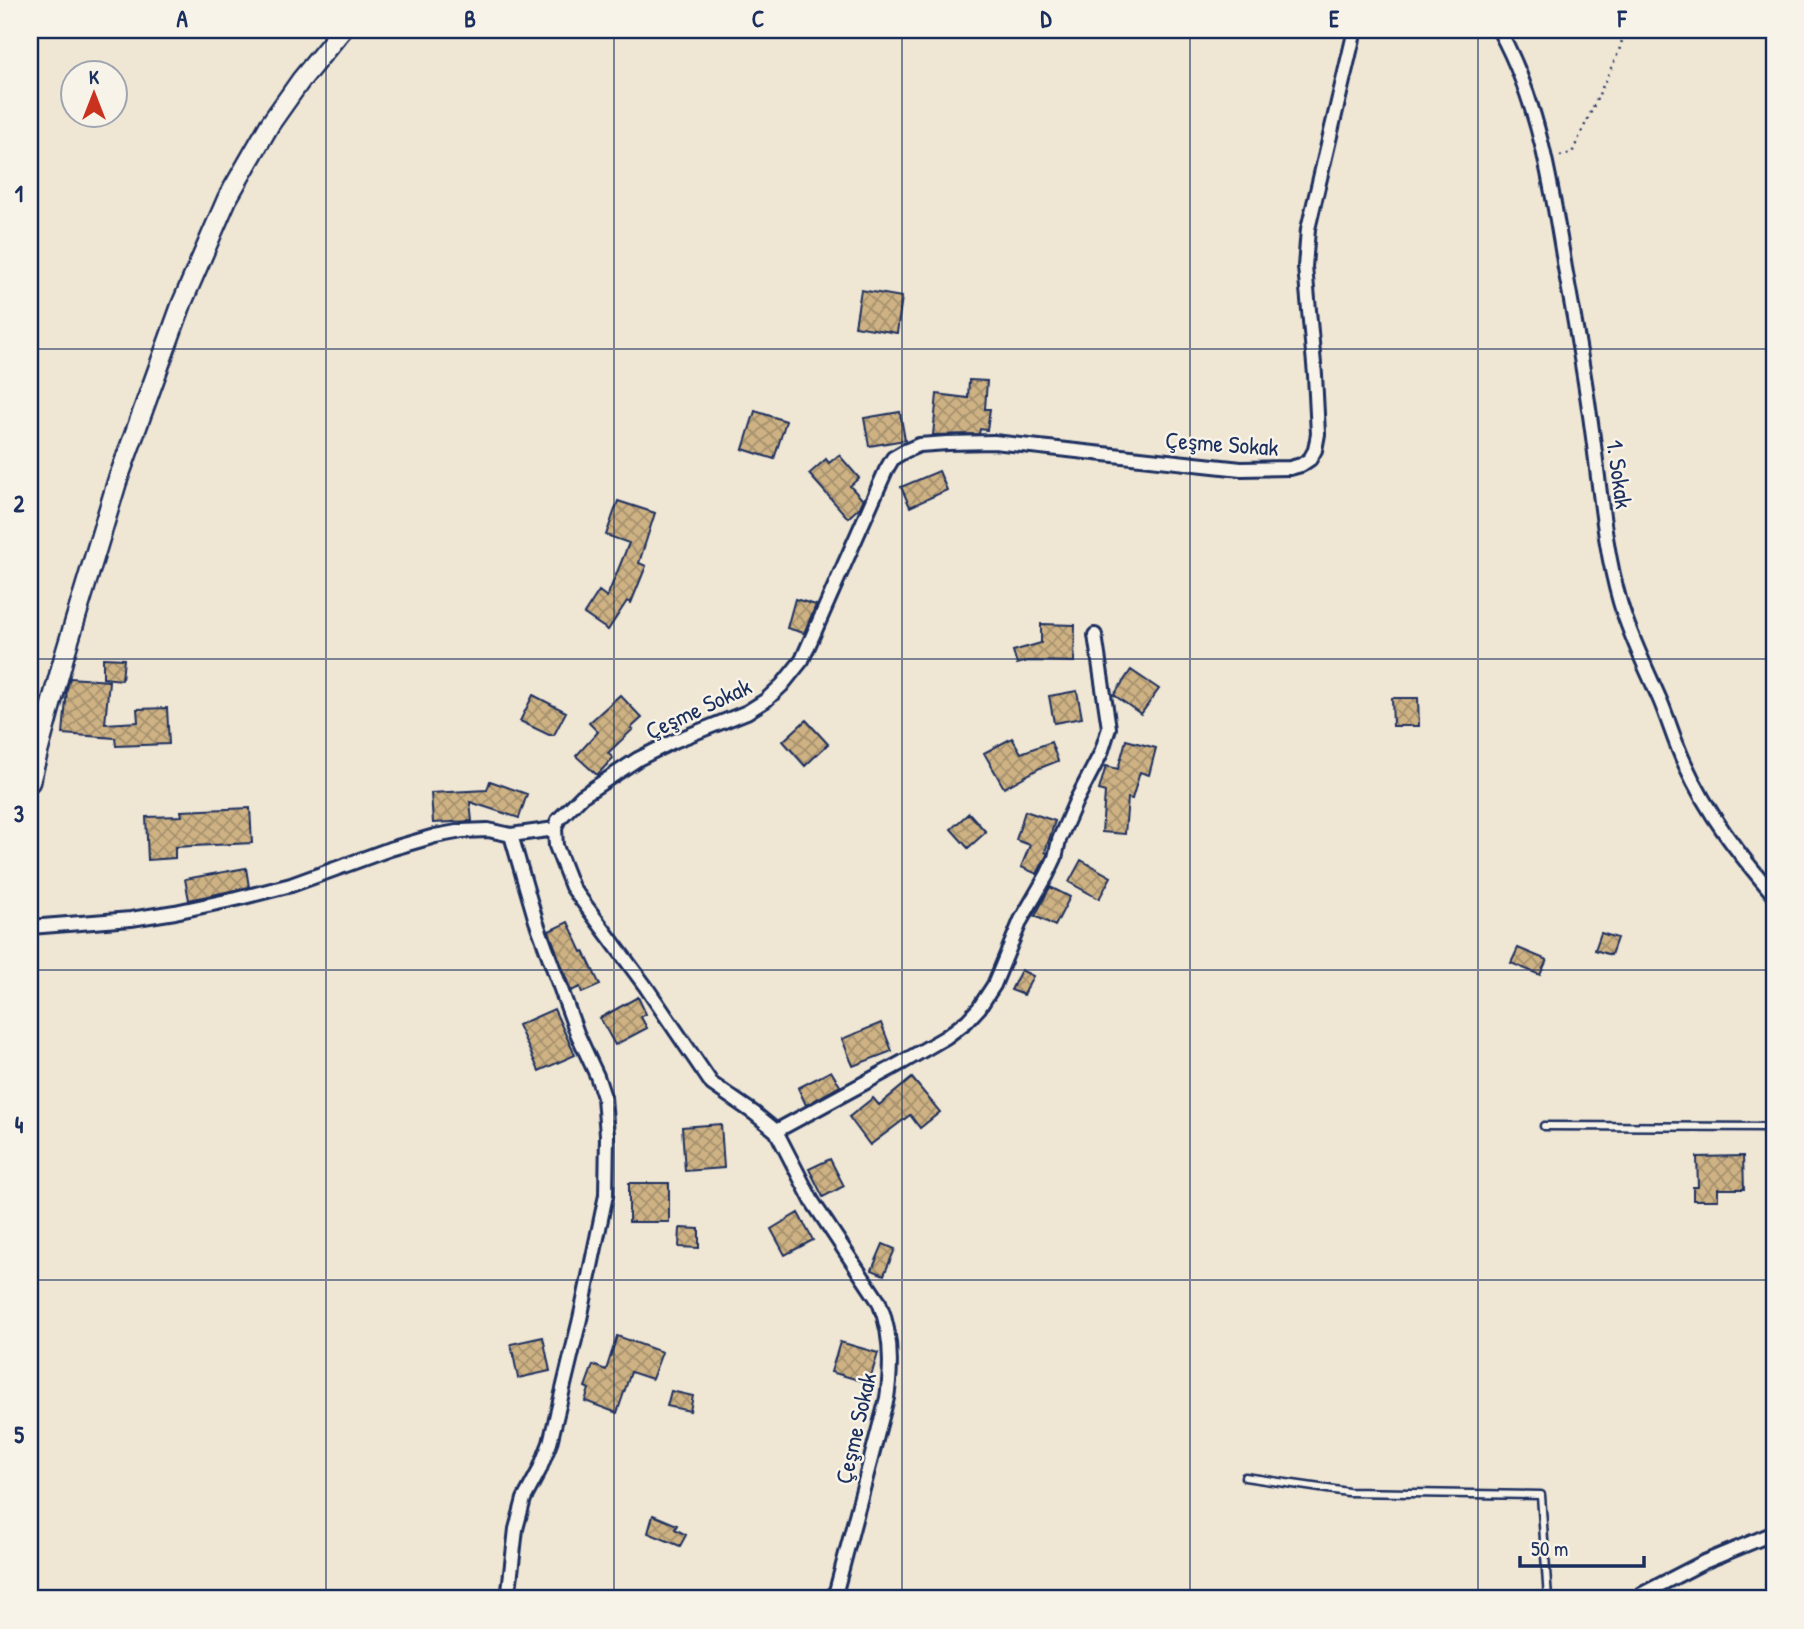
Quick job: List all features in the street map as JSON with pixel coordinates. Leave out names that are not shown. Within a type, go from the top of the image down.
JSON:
[{"type":"street","points":[[30,782],[64,657],[117,482],[183,303],[227,199],[270,124],[301,80],[342,30]]},
{"type":"street","name":"Çeşme Sokak","points":[[834,1599],[887,1398],[890,1336],[885,1317],[879,1302],[812,1201],[776,1131],[712,1084],[646,987],[572,887],[556,846],[555,829],[558,820],[582,796],[638,759],[672,742],[747,712],[766,700],[782,685],[802,660],[886,470],[893,458],[905,451],[919,445],[993,442],[1241,469],[1290,468],[1310,459],[1318,434],[1305,267],[1308,229],[1355,30]]},
{"type":"street","name":"1. Sokak","points":[[1499,30],[1528,97],[1556,212],[1587,393],[1605,526],[1621,604],[1684,763],[1703,800],[1721,829],[1774,895]]},
{"type":"street","points":[[776,1131],[946,1037],[967,1021],[979,1007],[993,985],[1021,920],[1048,875],[1059,840],[1101,753],[1109,727],[1094,635]]},
{"type":"street","points":[[30,927],[131,919],[236,899],[291,885],[390,849],[435,836],[462,831],[488,831],[511,835],[555,829]]},
{"type":"street","points":[[508,1599],[516,1529],[524,1499],[550,1443],[598,1236],[608,1170],[604,1097],[577,1033],[536,921],[511,835]]},
{"type":"street","points":[[1637,1597],[1704,1562],[1774,1533]]},
{"type":"lane","points":[[1544,1126],[1774,1127]]},
{"type":"lane","points":[[1245,1478],[1348,1492],[1541,1495],[1548,1599]]},
{"type":"path","points":[[1544,160],[1572,153],[1619,51],[1625,30]]},
{"type":"building","points":[[861,290],[902,297],[897,333],[855,326]]},
{"type":"building","points":[[969,380],[987,381],[985,409],[990,409],[987,430],[980,429],[979,434],[933,435],[937,394],[968,398]]},
{"type":"building","points":[[755,411],[786,421],[774,459],[743,449]]},
{"type":"building","points":[[900,412],[905,440],[869,446],[864,418]]},
{"type":"building","points":[[839,455],[859,478],[850,486],[863,500],[860,507],[848,518],[809,474],[826,459],[829,463]]},
{"type":"building","points":[[939,471],[947,490],[910,507],[901,487]]},
{"type":"building","points":[[618,501],[655,513],[639,563],[646,566],[631,603],[627,601],[608,630],[584,614],[599,591],[607,597],[629,543],[606,535]]},
{"type":"building","points":[[795,599],[816,605],[804,633],[787,628]]},
{"type":"building","points":[[1041,624],[1075,625],[1074,662],[1028,661],[1017,664],[1013,651],[1041,643]]},
{"type":"building","points":[[103,658],[124,659],[122,680],[103,678]]},
{"type":"building","points":[[1131,670],[1159,689],[1141,714],[1114,695]]},
{"type":"building","points":[[70,678],[109,681],[105,724],[138,722],[137,709],[167,708],[169,744],[116,746],[115,738],[63,734]]},
{"type":"building","points":[[1077,691],[1082,718],[1054,723],[1049,696]]},
{"type":"building","points":[[533,695],[566,712],[554,735],[520,721]]},
{"type":"building","points":[[620,695],[642,718],[608,753],[613,758],[597,775],[576,756],[598,732],[589,723]]},
{"type":"building","points":[[1392,698],[1418,698],[1419,726],[1393,726]]},
{"type":"building","points":[[806,720],[828,744],[805,766],[783,741]]},
{"type":"building","points":[[1012,738],[1021,753],[1051,742],[1058,761],[1004,788],[984,753]]},
{"type":"building","points":[[1126,740],[1156,748],[1149,775],[1140,772],[1132,799],[1128,798],[1125,834],[1102,832],[1105,792],[1099,790],[1106,766],[1118,769]]},
{"type":"building","points":[[490,781],[527,794],[519,818],[470,802],[472,821],[433,823],[431,793],[487,790]]},
{"type":"building","points":[[250,808],[252,843],[175,847],[175,858],[148,860],[146,817],[182,816],[181,811]]},
{"type":"building","points":[[1025,811],[1055,821],[1045,852],[1047,855],[1037,874],[1021,867],[1030,845],[1016,840]]},
{"type":"building","points":[[969,813],[986,832],[968,848],[951,829]]},
{"type":"building","points":[[1081,860],[1111,877],[1099,899],[1069,882]]},
{"type":"building","points":[[246,868],[249,887],[189,900],[185,879]]},
{"type":"building","points":[[1050,887],[1070,897],[1055,926],[1035,916]]},
{"type":"building","points":[[568,922],[600,985],[582,993],[580,987],[571,991],[549,931]]},
{"type":"building","points":[[1601,933],[1617,938],[1611,955],[1595,950]]},
{"type":"building","points":[[1518,948],[1547,960],[1540,975],[1511,963]]},
{"type":"building","points":[[1021,970],[1033,976],[1024,995],[1011,990]]},
{"type":"building","points":[[638,997],[646,1014],[641,1017],[647,1028],[615,1045],[600,1018]]},
{"type":"building","points":[[554,1009],[575,1055],[539,1071],[518,1025]]},
{"type":"building","points":[[881,1023],[892,1051],[853,1066],[842,1039]]},
{"type":"building","points":[[831,1071],[840,1086],[806,1105],[798,1088]]},
{"type":"building","points":[[912,1078],[940,1112],[920,1128],[910,1115],[870,1145],[849,1117],[873,1098],[879,1105]]},
{"type":"building","points":[[721,1124],[724,1168],[685,1171],[682,1127]]},
{"type":"building","points":[[1743,1156],[1744,1189],[1718,1189],[1718,1200],[1693,1200],[1693,1187],[1698,1187],[1697,1157]]},
{"type":"building","points":[[830,1159],[844,1186],[823,1197],[809,1169]]},
{"type":"building","points":[[629,1183],[669,1183],[669,1222],[629,1222]]},
{"type":"building","points":[[798,1213],[813,1240],[785,1255],[771,1229]]},
{"type":"building","points":[[680,1228],[699,1229],[699,1248],[679,1247]]},
{"type":"building","points":[[883,1244],[895,1249],[884,1275],[872,1270]]},
{"type":"building","points":[[617,1336],[662,1352],[652,1379],[631,1372],[617,1413],[585,1401],[589,1389],[585,1387],[593,1365],[606,1370]]},
{"type":"building","points":[[543,1337],[550,1371],[518,1378],[511,1344]]},
{"type":"building","points":[[840,1342],[878,1353],[869,1383],[831,1372]]},
{"type":"building","points":[[671,1391],[693,1396],[690,1411],[667,1406]]},
{"type":"building","points":[[653,1515],[677,1525],[675,1529],[686,1535],[680,1546],[648,1533]]}]
